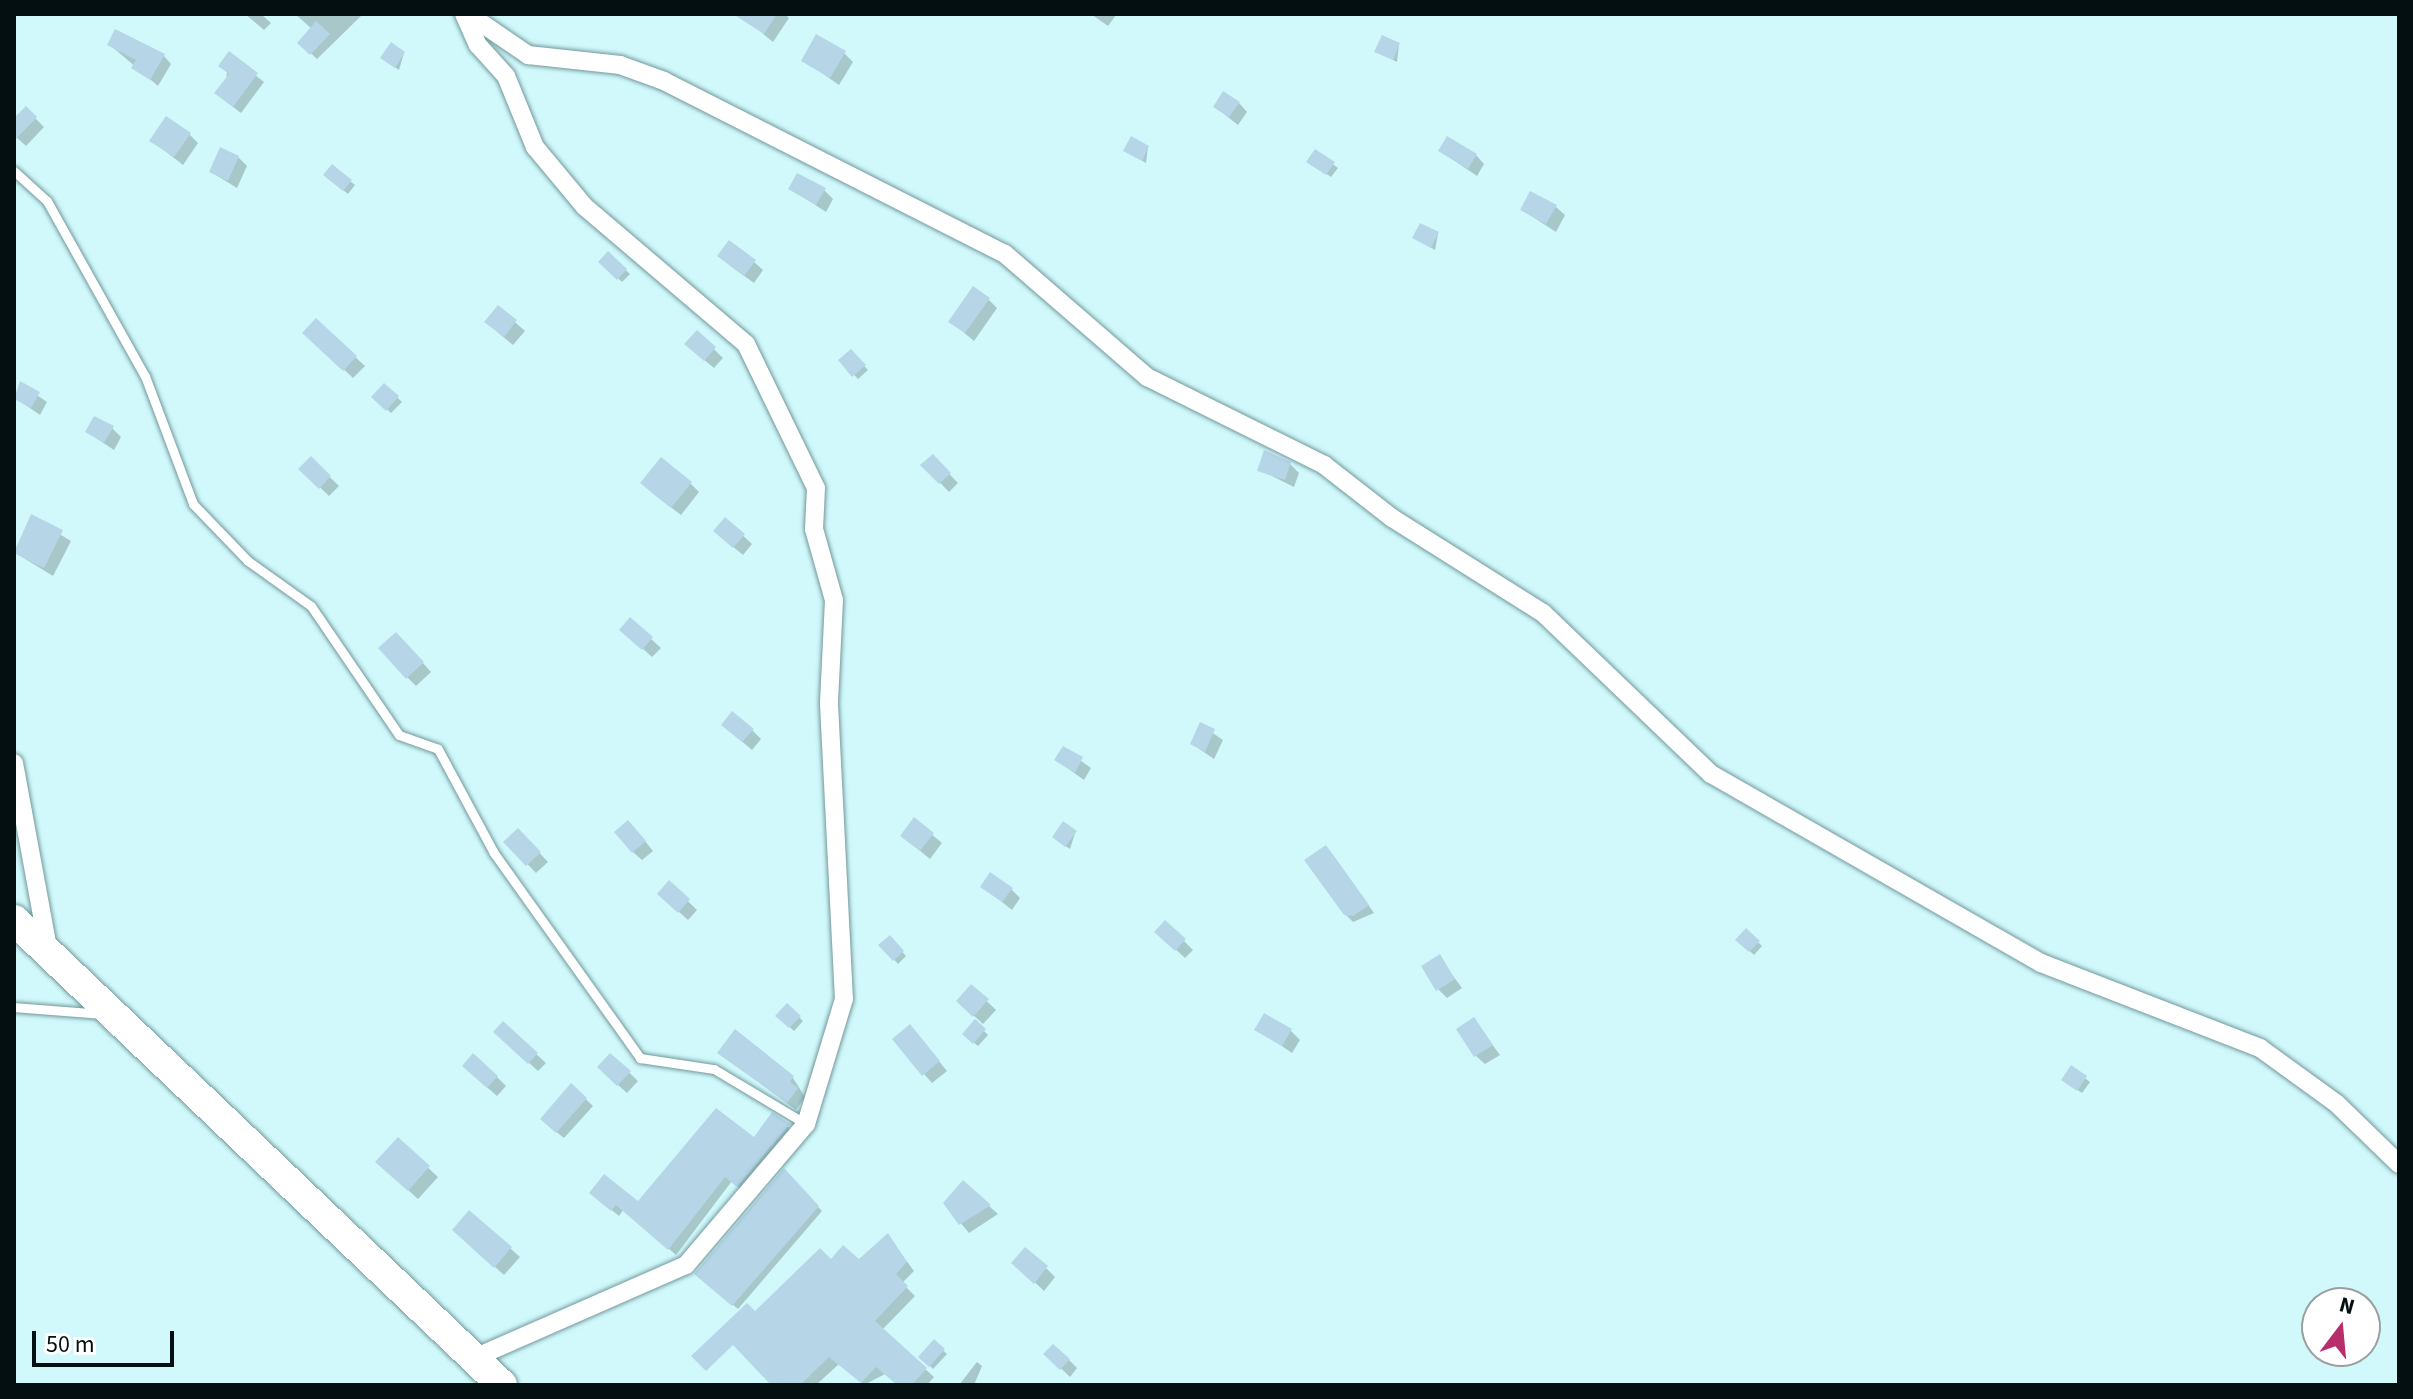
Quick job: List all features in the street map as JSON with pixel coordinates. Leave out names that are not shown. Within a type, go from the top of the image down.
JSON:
[{"type":"main road","points":[[14,920],[502,1385]]},
{"type":"street","points":[[466,14],[478,45],[506,76],[535,147],[585,207],[746,344],[816,488],[814,529],[834,600],[829,704],[844,999],[806,1124],[686,1265],[474,1358]]},
{"type":"street","points":[[466,14],[528,55],[620,65],[664,81],[1005,254],[1147,377],[1324,465],[1392,518],[1543,613],[1711,774],[2041,963],[2260,1048],[2337,1104],[2399,1164]]},
{"type":"street","points":[[14,763],[49,954]]},
{"type":"lane","points":[[14,171],[47,201],[145,376],[193,504],[248,561],[311,606],[399,735],[438,749],[494,853],[640,1058],[714,1069],[806,1124]]},
{"type":"lane","points":[[14,1007],[115,1016]]},
{"type":"building","points":[[733,14],[777,14],[764,34]]},
{"type":"building","points":[[316,21],[330,34],[310,55],[297,43]]},
{"type":"building","points":[[115,29],[165,54],[150,80],[131,68],[136,60],[107,45]]},
{"type":"building","points":[[816,34],[846,51],[830,78],[801,61]]},
{"type":"building","points":[[1382,35],[1400,43],[1393,60],[1374,52]]},
{"type":"building","points":[[391,42],[405,52],[395,68],[380,58]]},
{"type":"building","points":[[229,51],[258,73],[233,107],[214,93],[229,74],[218,66]]},
{"type":"building","points":[[1223,91],[1240,102],[1229,117],[1213,107]]},
{"type":"building","points":[[26,106],[37,117],[14,141],[14,118]]},
{"type":"building","points":[[166,116],[191,133],[174,157],[149,141]]},
{"type":"building","points":[[1131,136],[1149,146],[1142,161],[1123,151]]},
{"type":"building","points":[[1447,136],[1477,154],[1468,169],[1438,151]]},
{"type":"building","points":[[220,147],[239,156],[228,181],[209,172]]},
{"type":"building","points":[[1315,149],[1335,162],[1326,175],[1306,162]]},
{"type":"building","points":[[332,164],[352,180],[343,191],[323,175]]},
{"type":"building","points":[[797,173],[826,188],[816,205],[788,189]]},
{"type":"building","points":[[1530,191],[1557,205],[1546,224],[1520,210]]},
{"type":"building","points":[[1420,223],[1439,232],[1431,248],[1412,238]]},
{"type":"building","points":[[729,240],[756,260],[744,276],[717,256]]},
{"type":"building","points":[[608,251],[627,269],[617,280],[598,262]]},
{"type":"building","points":[[973,286],[990,298],[965,333],[948,322]]},
{"type":"building","points":[[498,305],[517,320],[504,337],[484,322]]},
{"type":"building","points":[[316,318],[357,356],[343,371],[302,333]]},
{"type":"building","points":[[697,330],[716,347],[704,361],[684,344]]},
{"type":"building","points":[[851,349],[866,365],[852,377],[838,360]]},
{"type":"building","points":[[20,381],[40,392],[31,408],[14,399]]},
{"type":"building","points":[[384,383],[399,396],[386,411],[371,397]]},
{"type":"building","points":[[94,416],[114,426],[104,443],[85,432]]},
{"type":"building","points":[[1264,450],[1291,462],[1285,480],[1257,471]]},
{"type":"building","points":[[933,454],[951,473],[939,484],[920,465]]},
{"type":"building","points":[[311,456],[331,476],[319,489],[298,469]]},
{"type":"building","points":[[661,457],[692,482],[671,508],[640,483]]},
{"type":"building","points":[[31,514],[63,530],[44,568],[14,553]]},
{"type":"building","points":[[725,517],[745,534],[733,548],[713,531]]},
{"type":"building","points":[[630,617],[653,637],[642,650],[619,630]]},
{"type":"building","points":[[396,632],[424,662],[406,679],[378,648]]},
{"type":"building","points":[[732,711],[754,729],[742,742],[721,725]]},
{"type":"building","points":[[1200,722],[1215,729],[1205,752],[1190,744]]},
{"type":"building","points":[[1063,746],[1083,757],[1075,773],[1054,760]]},
{"type":"building","points":[[914,817],[934,833],[920,851],[900,836]]},
{"type":"building","points":[[628,820],[646,841],[632,853],[614,832]]},
{"type":"building","points":[[1063,821],[1077,831],[1065,847],[1052,837]]},
{"type":"building","points":[[518,828],[541,852],[526,866],[503,842]]},
{"type":"building","points":[[1326,845],[1369,905],[1353,916],[1344,915],[1304,860]]},
{"type":"building","points":[[990,872],[1013,888],[1002,902],[980,887]]},
{"type":"building","points":[[669,880],[690,899],[678,913],[657,894]]},
{"type":"building","points":[[1165,920],[1186,939],[1175,951],[1154,932]]},
{"type":"building","points":[[1746,928],[1760,941],[1749,952],[1735,940]]},
{"type":"building","points":[[890,935],[904,951],[893,961],[878,945]]},
{"type":"building","points":[[1440,954],[1455,979],[1436,991],[1421,966]]},
{"type":"building","points":[[971,984],[989,999],[973,1017],[956,1001]]},
{"type":"building","points":[[787,1003],[801,1016],[789,1028],[775,1016]]},
{"type":"building","points":[[1264,1013],[1292,1029],[1282,1046],[1254,1030]]},
{"type":"building","points":[[1474,1017],[1493,1045],[1474,1057],[1456,1029]]},
{"type":"building","points":[[975,1019],[986,1029],[973,1044],[962,1034]]},
{"type":"building","points":[[503,1021],[538,1053],[528,1064],[493,1032]]},
{"type":"building","points":[[910,1024],[940,1061],[922,1076],[892,1039]]},
{"type":"building","points":[[735,1029],[794,1076],[790,1082],[798,1088],[787,1103],[717,1053]]},
{"type":"building","points":[[473,1053],[498,1076],[487,1088],[462,1066]]},
{"type":"building","points":[[610,1053],[631,1071],[617,1086],[597,1067]]},
{"type":"building","points":[[2071,1065],[2087,1076],[2077,1091],[2061,1080]]},
{"type":"building","points":[[571,1083],[587,1098],[556,1133],[540,1119]]},
{"type":"building","points":[[716,1108],[754,1137],[772,1112],[790,1124],[737,1187],[725,1177],[668,1250],[616,1205],[611,1211],[589,1193],[604,1174],[638,1201]]},
{"type":"building","points":[[398,1137],[430,1166],[408,1191],[375,1162]]},
{"type":"building","points":[[784,1168],[819,1206],[732,1306],[694,1274]]},
{"type":"building","points":[[963,1180],[991,1205],[959,1225],[943,1203]]},
{"type":"building","points":[[469,1210],[512,1247],[494,1268],[452,1230]]},
{"type":"building","points":[[888,1233],[907,1262],[896,1274],[908,1286],[875,1321],[927,1368],[912,1385],[897,1385],[876,1367],[861,1383],[829,1357],[800,1385],[771,1385],[733,1345],[706,1371],[691,1356],[747,1303],[755,1311],[820,1248],[831,1259],[843,1245],[859,1259]]},
{"type":"building","points":[[1025,1247],[1048,1266],[1034,1284],[1011,1263]]},
{"type":"building","points":[[934,1339],[945,1349],[929,1367],[918,1357]]},
{"type":"building","points":[[1053,1344],[1070,1359],[1060,1370],[1043,1354]]}]
